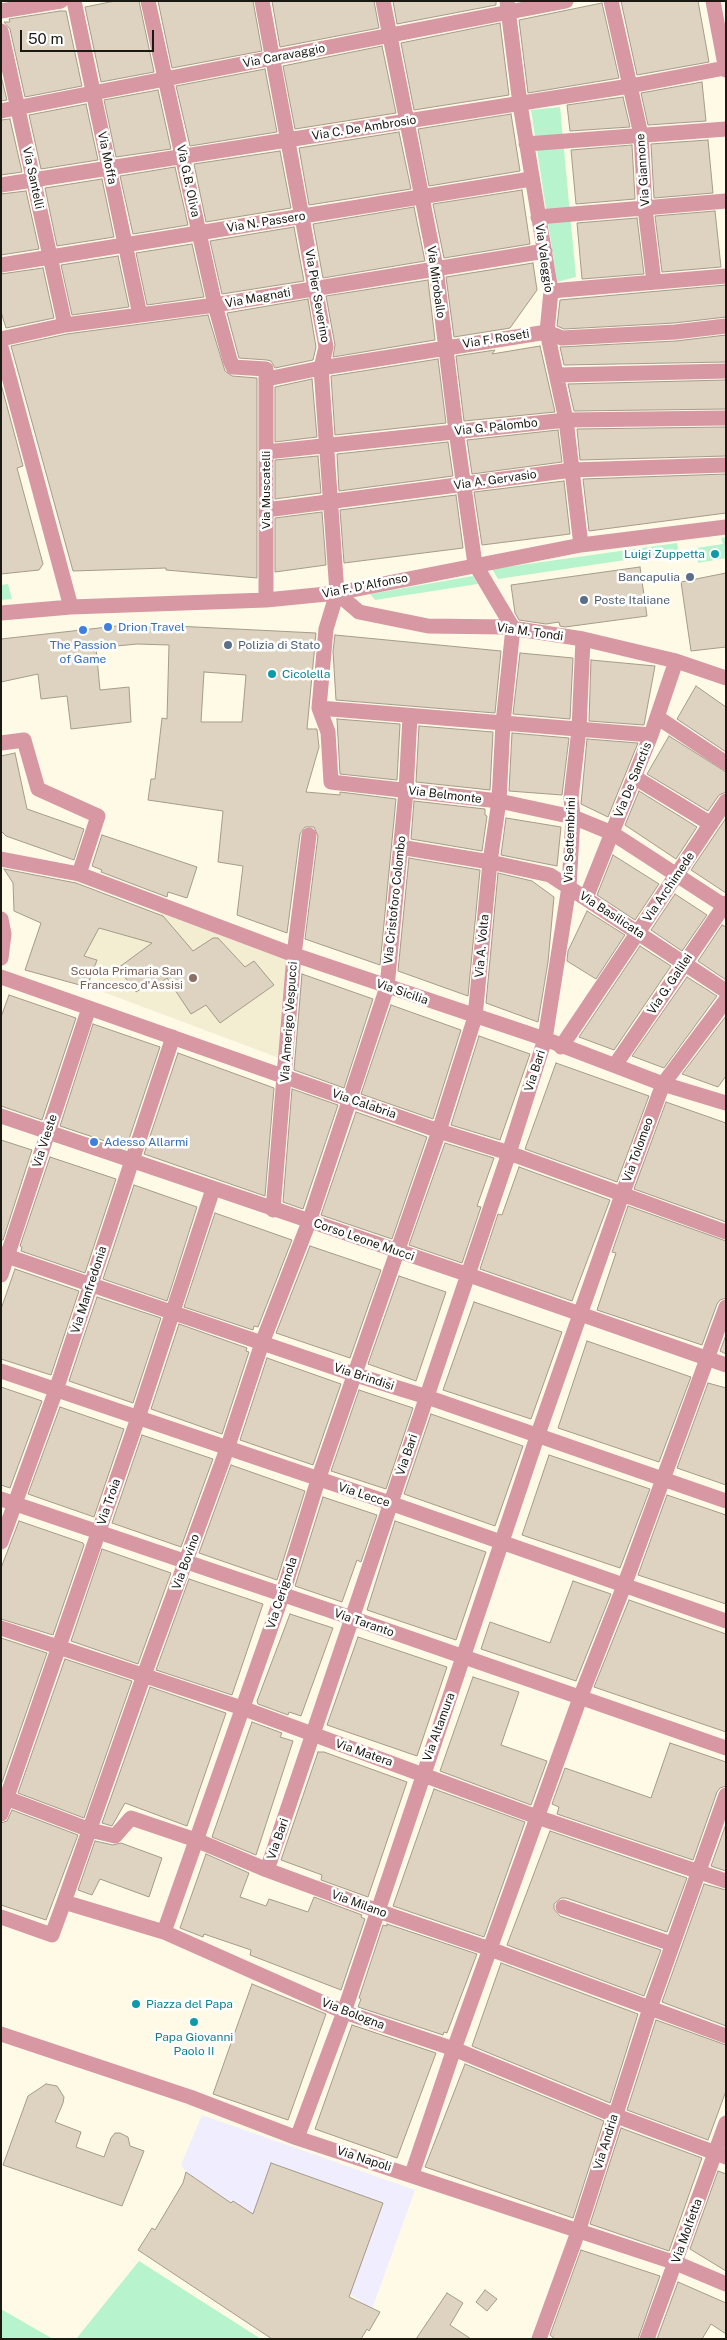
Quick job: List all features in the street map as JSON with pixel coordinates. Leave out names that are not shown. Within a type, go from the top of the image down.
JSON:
[{"type":"street","points":[[1,11],[62,1]]},
{"type":"street","name":"Via Moffa","points":[[74,1],[140,315]]},
{"type":"street","name":"Via G.B. Oliva","points":[[148,1],[215,305],[230,360],[232,366],[266,369],[267,379]]},
{"type":"street","name":"Via Pier Severino","points":[[262,1],[326,347],[321,368],[329,503],[337,593]]},
{"type":"street","name":"Via Miroballo","points":[[383,1],[436,268],[475,564]]},
{"type":"street","name":"Via Caravaggio","points":[[1,111],[389,35],[507,7],[566,1]]},
{"type":"street","name":"Via Giannone","points":[[611,1],[641,135],[654,282]]},
{"type":"street","points":[[713,1],[726,69]]},
{"type":"street","name":"Via Valeggio","points":[[507,7],[531,179],[551,291],[548,332],[566,420],[581,545]]},
{"type":"street","name":"Via Santelli","points":[[1,31],[65,325]]},
{"type":"street","name":"Via C. De Ambrosio","points":[[1,185],[520,104],[726,69]]},
{"type":"street","points":[[526,144],[726,129]]},
{"type":"street","name":"Via N. Passero","points":[[1,265],[50,259],[125,244],[531,179]]},
{"type":"street","points":[[538,217],[726,201]]},
{"type":"street","name":"Via Magnati","points":[[1,339],[65,325],[215,305],[545,251]]},
{"type":"street","points":[[551,291],[726,276]]},
{"type":"street","name":"Via F. Roseti","points":[[267,379],[445,347],[548,332],[562,338],[675,332],[726,326]]},
{"type":"street","points":[[1,347],[71,607]]},
{"type":"street","points":[[558,375],[726,370]]},
{"type":"street","name":"Via Muscatelli","points":[[266,600],[267,379]]},
{"type":"street","name":"Via G. Palombo","points":[[266,452],[566,420],[726,418]]},
{"type":"street","name":"Via A. Gervasio","points":[[266,510],[572,470],[726,466]]},
{"type":"street","name":"Via F. D'Alfonso","points":[[1,613],[71,607],[266,600],[337,593],[475,564],[581,545],[726,527]]},
{"type":"street","points":[[475,564],[513,628]]},
{"type":"street","name":"Via M. Tondi","points":[[337,593],[359,612],[428,626],[513,628],[583,639],[676,661],[726,678]]},
{"type":"street","name":"Via Belmonte","points":[[337,593],[326,629],[319,708],[328,732],[331,782],[499,801],[573,817],[612,833],[725,905]]},
{"type":"street","name":"Via A. Volta","points":[[396,1252],[439,1131],[475,1017],[490,862],[499,801],[503,723],[513,628]]},
{"type":"street","name":"Via Settembrini","points":[[545,1039],[569,887],[573,817],[571,798],[579,729],[583,639]]},
{"type":"street","name":"Via De Sanctis","points":[[586,898],[652,735],[676,661]]},
{"type":"street","points":[[319,708],[652,735]]},
{"type":"street","name":"Via Cristoforo Colombo","points":[[309,1222],[387,987],[406,790],[410,716]]},
{"type":"street","points":[[658,717],[726,763]]},
{"type":"street","points":[[1,743],[24,740],[38,789],[98,816],[80,874]]},
{"type":"street","points":[[634,777],[711,824]]},
{"type":"street","name":"Via Archimede","points":[[561,1046],[678,875],[726,801]]},
{"type":"street","name":"Via Amerigo Vespucci","points":[[274,1210],[286,1077],[294,955],[309,835]]},
{"type":"street","name":"Via Basilicata","points":[[400,847],[490,862],[550,875],[726,991]]},
{"type":"street","name":"Via Sicilia","points":[[1,859],[80,874],[294,955],[545,1039],[663,1084],[723,1098]]},
{"type":"street","name":"Via G. Galilei","points":[[615,1065],[725,905]]},
{"type":"street","points":[[1,919],[4,934],[1,958]]},
{"type":"street","name":"Via Calabria","points":[[1,977],[439,1131],[509,1153],[726,1232]]},
{"type":"street","name":"Via Tolomeo","points":[[580,1315],[663,1084],[726,1000]]},
{"type":"street","name":"Via Vieste","points":[[1,1275],[4,1255],[89,1008]]},
{"type":"street","name":"Via Manfredonia","points":[[1,1542],[8,1502],[56,1390],[173,1038]]},
{"type":"street","name":"Via Bari","points":[[267,1870],[427,1397],[466,1274],[509,1153],[545,1039]]},
{"type":"street","name":"Corso Leone Mucci","points":[[1,1116],[396,1252],[466,1274],[726,1365]]},
{"type":"street","name":"Via Troia","points":[[1,1814],[4,1797],[60,1646],[99,1533],[213,1189]]},
{"type":"street","name":"Via Bovino","points":[[64,1902],[144,1675],[227,1449],[262,1343],[309,1222]]},
{"type":"street","name":"Via Cerignola","points":[[164,1932],[282,1596],[318,1480],[356,1375],[396,1252]]},
{"type":"street","name":"Via Brindisi","points":[[4,1255],[356,1375],[427,1397],[726,1501]]},
{"type":"street","points":[[412,2174],[454,2049],[580,1698],[624,1586],[726,1307]]},
{"type":"street","name":"Via Altamura","points":[[297,2138],[344,2012],[422,1774],[580,1315]]},
{"type":"street","name":"Via Lecce","points":[[1,1371],[390,1503],[726,1622]]},
{"type":"street","name":"Via Taranto","points":[[8,1502],[282,1596],[352,1618],[726,1748]]},
{"type":"street","name":"Via Matera","points":[[1,1628],[60,1646],[242,1708],[537,1818],[726,1881]]},
{"type":"street","name":"Via Andria","points":[[539,2339],[578,2232],[614,2115],[672,1944],[726,1795]]},
{"type":"street","name":"Via Milano","points":[[4,1797],[90,1830],[115,1836],[132,1818],[196,1840],[267,1870],[378,1911],[490,1949],[726,2036]]},
{"type":"street","points":[[1,1917],[52,1935],[64,1902]]},
{"type":"street","name":"Via Bologna","points":[[64,1902],[164,1932],[344,2012],[454,2049],[614,2115],[721,2155]]},
{"type":"street","points":[[563,1907],[672,1944]]},
{"type":"street","name":"Via Napoli","points":[[1,2034],[190,2097],[297,2138],[412,2174],[578,2232],[676,2263],[726,2284]]},
{"type":"street","name":"Via Molfetta","points":[[647,2339],[721,2155],[726,2123]]},
{"type":"shaded area","name":"Scuola Primaria San Francesco d'Assisi","points":[[162,910],[290,958],[279,1058],[95,989],[103,967],[95,965],[97,959],[83,955],[99,928],[122,934],[126,925],[159,918]]},
{"type":"shaded area","points":[[202,2115],[415,2190],[372,2309],[206,2198],[211,2189],[186,2172],[181,2165]]},
{"type":"green space","points":[[560,107],[576,277],[557,282],[531,110]]},
{"type":"green space","points":[[726,537],[726,558],[698,563],[696,548],[723,544],[721,538]]},
{"type":"green space","points":[[677,543],[679,552],[498,579],[492,569]]},
{"type":"green space","points":[[473,576],[478,584],[375,600],[370,594]]},
{"type":"green space","points":[[8,584],[12,599],[1,600],[1,585]]},
{"type":"green space","points":[[139,2261],[261,2339],[76,2339]]},
{"type":"green space","points":[[1,2309],[53,2339],[1,2339]]},
{"type":"building","points":[[115,1],[139,1],[154,72],[101,82],[85,7]]},
{"type":"building","points":[[158,1],[253,1],[262,51],[172,68]]},
{"type":"building","points":[[272,1],[374,1],[379,28],[280,47]]},
{"type":"building","points":[[393,1],[496,1],[496,5],[397,24]]},
{"type":"building","points":[[621,1],[698,1],[709,62],[637,75]]},
{"type":"building","points":[[602,3],[619,78],[528,93],[519,20]]},
{"type":"building","points":[[66,11],[82,86],[25,97],[10,29],[4,22],[10,22],[9,19]]},
{"type":"building","points":[[500,23],[509,95],[414,110],[401,43]]},
{"type":"building","points":[[382,46],[396,113],[295,129],[283,66]]},
{"type":"building","points":[[265,69],[277,132],[190,146],[176,86]]},
{"type":"building","points":[[1,76],[7,100],[1,101]]},
{"type":"building","points":[[702,82],[706,121],[648,125],[641,93]]},
{"type":"building","points":[[158,90],[171,149],[116,157],[104,100]]},
{"type":"building","points":[[623,97],[630,127],[570,131],[567,105]]},
{"type":"building","points":[[86,104],[98,160],[41,169],[29,115]]},
{"type":"building","points":[[511,114],[520,171],[429,186],[418,129]]},
{"type":"building","points":[[10,119],[22,172],[1,175],[1,120]]},
{"type":"building","points":[[399,132],[411,189],[309,205],[299,148]]},
{"type":"building","points":[[708,140],[713,193],[654,198],[651,144]]},
{"type":"building","points":[[632,145],[635,199],[576,204],[571,150]]},
{"type":"building","points":[[280,151],[291,208],[206,222],[194,164]]},
{"type":"building","points":[[175,167],[188,225],[133,234],[120,176]]},
{"type":"building","points":[[102,179],[114,237],[57,246],[45,188]]},
{"type":"building","points":[[522,190],[530,244],[444,258],[433,204]]},
{"type":"building","points":[[26,191],[39,249],[1,255],[1,194]]},
{"type":"building","points":[[414,207],[425,261],[323,278],[313,224]]},
{"type":"building","points":[[715,211],[721,267],[662,272],[655,216]]},
{"type":"building","points":[[637,218],[644,274],[582,279],[577,223]]},
{"type":"building","points":[[294,227],[304,281],[222,294],[210,241]]},
{"type":"building","points":[[192,244],[204,297],[147,305],[136,253]]},
{"type":"building","points":[[118,256],[129,307],[72,315],[61,265]]},
{"type":"building","points":[[533,263],[537,290],[510,328],[454,337],[446,277]]},
{"type":"building","points":[[43,268],[54,318],[6,328],[1,312],[1,274]]},
{"type":"building","points":[[428,280],[435,340],[333,357],[335,345],[326,296]]},
{"type":"building","points":[[726,285],[726,317],[674,323],[564,329],[557,326],[560,300]]},
{"type":"building","points":[[308,299],[316,347],[313,360],[275,368],[271,361],[239,358],[227,313]]},
{"type":"building","points":[[208,315],[225,371],[232,376],[257,378],[257,578],[166,570],[166,568],[73,571],[11,346],[67,334]]},
{"type":"building","points":[[726,335],[726,362],[564,365],[560,347],[676,341]]},
{"type":"building","points":[[540,346],[555,412],[464,421],[456,356],[495,350],[492,354]]},
{"type":"building","points":[[438,359],[446,423],[335,435],[331,376]]},
{"type":"building","points":[[312,379],[317,437],[275,442],[275,387]]},
{"type":"building","points":[[726,380],[726,409],[574,411],[568,384]]},
{"type":"building","points":[[1,384],[23,466],[17,468],[43,564],[39,570],[1,574]]},
{"type":"building","points":[[726,427],[726,456],[580,460],[577,429]]},
{"type":"building","points":[[558,430],[562,462],[472,474],[467,440]]},
{"type":"building","points":[[448,442],[453,476],[339,491],[337,454]]},
{"type":"building","points":[[318,456],[321,493],[275,499],[275,460]]},
{"type":"building","points":[[726,474],[726,513],[589,531],[583,479]]},
{"type":"building","points":[[564,481],[570,534],[482,545],[474,492]]},
{"type":"building","points":[[456,495],[463,548],[344,563],[340,510]]},
{"type":"building","points":[[322,512],[326,565],[275,572],[275,518]]},
{"type":"building","name":"Poste Italiane","points":[[640,567],[647,616],[565,627],[560,626],[559,622],[546,624],[519,620],[515,613],[511,585]]},
{"type":"building","points":[[726,573],[726,647],[691,651],[681,582]]},
{"type":"building","points":[[135,624],[316,633],[307,729],[317,729],[319,747],[306,792],[340,795],[340,792],[396,799],[380,965],[305,939],[318,836],[314,827],[305,827],[300,834],[287,933],[237,915],[243,866],[218,862],[223,811],[148,800],[151,779],[155,779],[162,718],[167,719],[169,645],[137,644],[96,648],[100,690],[129,687],[131,722],[71,729],[67,696],[41,699],[38,674],[1,682],[1,639]],"holes":[[[204,672],[246,675],[242,722],[201,722]]]},
{"type":"building","points":[[335,635],[501,651],[495,713],[336,700],[333,651]]},
{"type":"building","points":[[520,653],[573,658],[570,719],[513,714]]},
{"type":"building","points":[[591,660],[655,666],[644,725],[589,721]]},
{"type":"building","points":[[696,686],[726,707],[726,752],[677,719]]},
{"type":"building","points":[[337,719],[400,724],[397,780],[340,774]]},
{"type":"building","points":[[419,726],[493,732],[490,790],[416,782]]},
{"type":"building","points":[[512,733],[569,738],[562,795],[509,791]]},
{"type":"building","points":[[669,736],[726,772],[726,792],[719,795],[708,811],[647,774]]},
{"type":"building","points":[[587,739],[638,743],[608,817],[581,804]]},
{"type":"building","points":[[15,753],[27,809],[84,829],[74,860],[6,836],[1,831],[1,756]]},
{"type":"building","points":[[639,791],[697,827],[676,859],[625,825]]},
{"type":"building","points":[[414,801],[485,809],[485,815],[487,816],[482,851],[411,839]]},
{"type":"building","points":[[506,818],[561,827],[557,866],[501,855]]},
{"type":"building","points":[[726,818],[726,893],[691,870]]},
{"type":"building","points":[[102,835],[197,867],[187,898],[168,892],[167,897],[101,872],[102,870],[92,866]]},
{"type":"building","points":[[613,855],[659,884],[635,920],[597,895]]},
{"type":"building","points":[[409,858],[480,870],[468,996],[398,971]]},
{"type":"building","points":[[4,869],[76,883],[163,916],[193,951],[213,938],[218,938],[245,967],[254,961],[274,985],[220,1023],[206,1005],[191,1014],[167,978],[153,987],[150,983],[136,992],[118,968],[152,943],[99,928],[84,956],[97,960],[87,987],[25,970],[41,923],[14,911],[13,883]]},
{"type":"building","points":[[498,873],[532,881],[554,897],[548,962],[538,1022],[486,1003]]},
{"type":"building","points":[[675,894],[707,915],[682,951],[651,930]]},
{"type":"building","points":[[587,911],[625,935],[596,979],[567,961],[568,951]]},
{"type":"building","points":[[722,925],[726,927],[726,980],[698,961]]},
{"type":"building","points":[[640,946],[671,966],[614,1050],[579,1037]]},
{"type":"building","points":[[302,974],[373,999],[344,1088],[294,1070]]},
{"type":"building","points":[[687,977],[717,996],[664,1068],[632,1056]]},
{"type":"building","points":[[9,995],[76,1018],[42,1120],[1,1106],[1,1017]]},
{"type":"building","points":[[391,1005],[461,1030],[433,1119],[361,1094]]},
{"type":"building","points":[[726,1016],[726,1076],[718,1087],[682,1074]]},
{"type":"building","points":[[93,1024],[160,1047],[126,1148],[60,1126]]},
{"type":"building","points":[[479,1036],[530,1054],[500,1140],[451,1125]]},
{"type":"building","points":[[178,1053],[274,1088],[265,1196],[144,1154]]},
{"type":"building","points":[[556,1063],[649,1096],[617,1182],[525,1149]]},
{"type":"building","points":[[292,1089],[338,1105],[303,1209],[283,1202]]},
{"type":"building","points":[[666,1102],[726,1123],[726,1222],[634,1189]]},
{"type":"building","points":[[356,1112],[427,1137],[392,1239],[321,1215]]},
{"type":"building","points":[[1,1140],[32,1150],[3,1240],[1,1240]]},
{"type":"building","points":[[445,1143],[494,1158],[477,1206],[481,1207],[462,1263],[409,1245]]},
{"type":"building","points":[[50,1157],[116,1179],[85,1273],[21,1251],[22,1247],[20,1246]]},
{"type":"building","points":[[519,1167],[610,1200],[572,1301],[480,1269],[498,1214],[502,1215]]},
{"type":"building","points":[[134,1185],[197,1207],[167,1301],[103,1279]]},
{"type":"building","points":[[628,1206],[726,1241],[726,1298],[720,1300],[717,1304],[702,1345],[597,1310],[616,1253],[612,1252]]},
{"type":"building","points":[[215,1213],[292,1240],[258,1327],[254,1326],[253,1330],[184,1307]]},
{"type":"building","points":[[310,1246],[381,1270],[350,1358],[276,1333]]},
{"type":"building","points":[[15,1269],[79,1291],[51,1375],[1,1359],[1,1309]]},
{"type":"building","points":[[399,1276],[446,1292],[416,1381],[368,1364]]},
{"type":"building","points":[[97,1297],[161,1318],[133,1403],[69,1381]]},
{"type":"building","points":[[474,1302],[562,1332],[531,1419],[443,1390]]},
{"type":"building","points":[[179,1324],[247,1348],[246,1351],[249,1352],[222,1434],[151,1409]]},
{"type":"building","points":[[726,1335],[726,1354],[720,1351]]},
{"type":"building","points":[[587,1341],[691,1377],[659,1462],[558,1428]]},
{"type":"building","points":[[267,1358],[341,1384],[313,1465],[240,1440]]},
{"type":"building","points":[[708,1383],[726,1388],[726,1485],[677,1468]]},
{"type":"building","points":[[1,1387],[42,1401],[10,1488],[1,1485]]},
{"type":"building","points":[[359,1390],[413,1408],[386,1489],[331,1471]]},
{"type":"building","points":[[60,1407],[124,1429],[94,1517],[28,1494]]},
{"type":"building","points":[[431,1414],[523,1446],[495,1526],[404,1494]]},
{"type":"building","points":[[142,1435],[213,1459],[181,1547],[112,1523]]},
{"type":"building","points":[[549,1455],[650,1489],[620,1568],[522,1535]]},
{"type":"building","points":[[231,1465],[305,1491],[277,1580],[199,1553]]},
{"type":"building","points":[[667,1495],[726,1515],[726,1604],[638,1575]]},
{"type":"building","points":[[323,1497],[377,1515],[361,1562],[357,1560],[342,1602],[295,1586]]},
{"type":"building","points":[[19,1521],[83,1543],[84,1545],[53,1635],[1,1619],[1,1568]]},
{"type":"building","points":[[395,1521],[486,1552],[456,1640],[367,1610]]},
{"type":"building","points":[[102,1549],[171,1573],[138,1664],[71,1641]]},
{"type":"building","points":[[189,1579],[263,1604],[232,1695],[156,1670]]},
{"type":"building","points":[[573,1581],[611,1594],[576,1681],[481,1649],[490,1622],[550,1643]]},
{"type":"building","points":[[629,1600],[726,1634],[726,1732],[594,1687]]},
{"type":"building","points":[[290,1614],[333,1628],[301,1716],[289,1712],[288,1715],[258,1704],[257,1701]]},
{"type":"building","points":[[358,1637],[447,1667],[417,1756],[327,1725]]},
{"type":"building","points":[[1,1638],[47,1653],[1,1785]]},
{"type":"building","points":[[65,1659],[132,1681],[84,1818],[18,1793]]},
{"type":"building","points":[[473,1677],[519,1692],[501,1745],[547,1761],[531,1805],[440,1771]]},
{"type":"building","points":[[150,1687],[226,1713],[187,1826],[125,1803],[112,1826],[102,1823]]},
{"type":"building","points":[[252,1722],[282,1733],[280,1737],[293,1741],[256,1855],[212,1837]]},
{"type":"building","points":[[670,1743],[726,1762],[726,1786],[720,1788],[717,1792],[693,1860],[557,1814],[559,1807],[552,1804],[565,1768],[651,1798]]},
{"type":"building","points":[[318,1752],[324,1752],[407,1782],[368,1897],[321,1880],[322,1875],[281,1860]]},
{"type":"building","points":[[434,1789],[525,1822],[484,1937],[393,1906]]},
{"type":"building","points":[[12,1810],[78,1835],[46,1920],[1,1905],[1,1823],[7,1821]]},
{"type":"building","points":[[726,1824],[726,1871],[711,1866]]},
{"type":"building","points":[[550,1831],[687,1878],[667,1932],[566,1898],[561,1898],[554,1904],[554,1909],[560,1916],[661,1950],[644,1996],[507,1945]]},
{"type":"building","points":[[95,1841],[113,1845],[121,1843],[162,1858],[149,1897],[100,1879],[92,1895],[78,1890]]},
{"type":"building","points":[[206,1854],[249,1873],[240,1897],[266,1906],[269,1899],[308,1912],[314,1897],[362,1915],[361,1917],[365,1919],[341,1990],[250,1955],[251,1950],[204,1934],[203,1937],[180,1928]]},
{"type":"building","points":[[704,1884],[726,1890],[726,2026],[662,2002]]},
{"type":"building","points":[[387,1924],[477,1954],[447,2033],[444,2032],[443,2035],[358,2007],[361,1999],[359,1998],[383,1925],[387,1926]]},
{"type":"building","points":[[501,1963],[638,2014],[610,2103],[472,2046]]},
{"type":"building","points":[[252,1984],[326,2014],[288,2120],[213,2094]]},
{"type":"building","points":[[656,2020],[726,2045],[726,2091],[708,2140],[627,2110]]},
{"type":"building","points":[[352,2025],[436,2053],[397,2158],[315,2129]]},
{"type":"building","points":[[465,2064],[604,2121],[573,2218],[425,2167]]},
{"type":"building","points":[[46,2084],[57,2086],[64,2097],[55,2122],[81,2132],[76,2147],[104,2157],[111,2138],[115,2133],[120,2133],[128,2137],[130,2146],[144,2151],[122,2206],[3,2165],[28,2096]]},
{"type":"building","points":[[621,2128],[702,2158],[669,2251],[590,2224]]},
{"type":"building","points":[[271,2163],[383,2203],[349,2297],[380,2312],[369,2331],[367,2329],[361,2339],[272,2339],[138,2250],[152,2228],[155,2230],[183,2183],[186,2172],[231,2203],[233,2201],[253,2214]]},
{"type":"building","points":[[718,2171],[726,2174],[726,2271],[690,2249]]},
{"type":"building","points":[[581,2250],[660,2276],[638,2339],[555,2339],[550,2335]]},
{"type":"building","points":[[678,2282],[726,2303],[726,2334],[711,2324],[702,2339],[657,2339]]},
{"type":"building","points":[[485,2290],[497,2299],[487,2311],[476,2302]]},
{"type":"building","points":[[447,2293],[463,2303],[450,2325],[471,2339],[416,2339]]},
{"type":"place","name":"Luigi Zuppetta","points":[[715,554]]},
{"type":"place","name":"Bancapulia","points":[[690,577]]},
{"type":"place","name":"Poste Italiane","points":[[584,600]]},
{"type":"place","name":"Drion Travel","points":[[108,627]]},
{"type":"place","name":"The Passion of Game","points":[[83,630]]},
{"type":"place","name":"Polizia di Stato","points":[[228,645]]},
{"type":"place","name":"Cicolella","points":[[272,674]]},
{"type":"place","name":"Scuola Primaria San Francesco d'Assisi","points":[[193,978]]},
{"type":"place","name":"Adesso Allarmi","points":[[94,1142]]},
{"type":"place","name":"Piazza del Papa","points":[[136,2004]]},
{"type":"place","name":"Papa Giovanni Paolo II","points":[[194,2022]]}]
